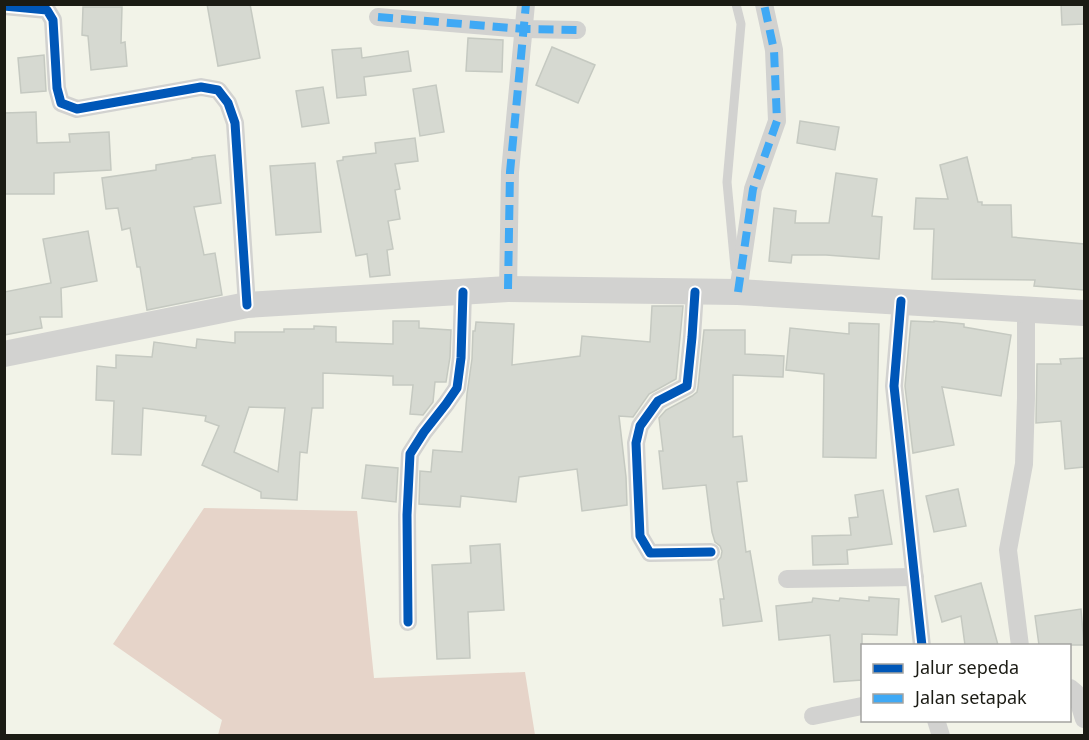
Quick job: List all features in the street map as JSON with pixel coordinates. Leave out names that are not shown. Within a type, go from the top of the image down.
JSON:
[{"type":"main road","points":[[4,354],[247,305],[508,290],[738,292],[1084,313]]},
{"type":"street","points":[[508,290],[510,172],[525,4]]},
{"type":"street","points":[[738,292],[753,189],[777,121],[774,50],[764,4]]},
{"type":"street","points":[[6,7],[47,10],[53,20],[57,88],[61,103],[77,109],[201,87],[218,90],[228,103],[235,123],[247,305]]},
{"type":"street","points":[[378,17],[524,29],[577,30]]},
{"type":"street","points":[[408,622],[407,515],[410,454],[457,388],[461,358],[463,292]]},
{"type":"street","points":[[695,292],[687,386],[658,401],[640,426],[636,443],[639,536],[650,553],[711,552]]},
{"type":"street","points":[[901,302],[894,386],[922,644]]},
{"type":"street","points":[[1020,644],[1008,550],[1024,464],[1026,310]]},
{"type":"street","points":[[787,579],[915,578]]},
{"type":"street","points":[[1071,689],[1076,693],[1084,719]]},
{"type":"street","points":[[813,716],[861,706]]},
{"type":"lane","points":[[736,4],[741,24],[727,182],[738,292]]},
{"type":"shaded area","points":[[204,508],[357,511],[374,678],[525,672],[535,735],[218,735],[222,720],[113,644]]},
{"type":"building","points":[[207,4],[250,4],[260,58],[218,66]]},
{"type":"building","points":[[1061,4],[1084,4],[1084,24],[1062,25]]},
{"type":"building","points":[[83,7],[122,7],[121,43],[125,42],[127,66],[91,70],[88,36],[82,35]]},
{"type":"building","points":[[468,38],[503,40],[502,72],[466,71]]},
{"type":"building","points":[[552,47],[595,65],[578,103],[536,85]]},
{"type":"building","points":[[361,48],[362,58],[408,51],[411,71],[364,77],[366,95],[337,98],[332,50]]},
{"type":"building","points":[[44,55],[46,91],[21,93],[18,58]]},
{"type":"building","points":[[436,85],[444,132],[420,136],[413,89]]},
{"type":"building","points":[[323,87],[329,123],[302,127],[296,91]]},
{"type":"building","points":[[36,112],[37,143],[70,142],[69,134],[109,132],[111,170],[54,173],[54,194],[4,194],[4,113]]},
{"type":"building","points":[[800,121],[839,127],[835,150],[797,143]]},
{"type":"building","points":[[415,138],[418,161],[395,164],[400,189],[395,190],[400,219],[388,221],[393,249],[387,250],[390,275],[370,277],[367,254],[356,256],[337,161],[343,160],[343,157],[376,153],[375,143]]},
{"type":"building","points":[[215,155],[221,203],[194,207],[204,255],[215,253],[222,295],[147,310],[140,267],[137,267],[130,228],[122,230],[118,208],[106,209],[102,178],[156,170],[156,165]]},
{"type":"building","points":[[967,157],[978,202],[982,202],[982,205],[1011,205],[1012,237],[1084,244],[1084,290],[1034,286],[1035,280],[932,279],[934,229],[914,229],[916,198],[948,199],[940,165]]},
{"type":"building","points":[[315,163],[321,232],[276,235],[270,166]]},
{"type":"building","points":[[836,173],[877,179],[872,216],[882,217],[879,259],[792,255],[791,263],[769,261],[774,208],[796,211],[795,223],[829,223]]},
{"type":"building","points":[[88,231],[97,281],[61,288],[62,317],[40,317],[42,328],[4,335],[4,292],[51,283],[43,239]]},
{"type":"building","points":[[652,306],[683,306],[676,379],[649,394],[633,417],[619,416],[627,505],[582,511],[577,469],[519,477],[516,502],[461,496],[460,507],[419,504],[420,471],[431,472],[433,450],[462,452],[473,331],[475,331],[476,322],[514,324],[512,365],[580,356],[582,336],[650,342]]},
{"type":"building","points":[[393,321],[419,321],[419,328],[451,330],[446,382],[435,382],[433,402],[423,415],[410,414],[413,385],[393,385],[393,376],[323,373],[323,408],[312,408],[307,453],[300,452],[297,500],[261,498],[261,492],[202,465],[219,426],[205,421],[206,416],[143,408],[141,455],[112,454],[114,401],[96,400],[97,366],[116,368],[116,355],[152,357],[154,342],[196,348],[197,339],[235,343],[235,332],[284,332],[284,329],[314,329],[314,326],[336,327],[336,342],[393,344]],"holes":[[[249,407],[285,408],[278,472],[234,452]]]},
{"type":"building","points":[[911,321],[964,324],[964,327],[1011,335],[1001,396],[942,387],[954,445],[913,453],[905,386]]},
{"type":"building","points":[[849,323],[879,324],[876,458],[823,457],[824,374],[786,370],[790,328],[849,334]]},
{"type":"building","points":[[704,330],[745,330],[745,354],[784,356],[783,377],[733,375],[733,437],[742,436],[747,481],[737,482],[746,552],[750,551],[762,621],[723,626],[720,599],[724,599],[718,561],[722,551],[715,542],[712,532],[706,485],[663,489],[659,451],[663,451],[659,418],[666,410],[697,392]]},
{"type":"building","points":[[1084,358],[1084,467],[1065,469],[1061,421],[1036,423],[1037,364],[1061,364],[1060,359]]},
{"type":"building","points":[[366,465],[398,468],[396,502],[362,498]]},
{"type":"building","points":[[958,489],[966,526],[934,532],[926,496]]},
{"type":"building","points":[[883,490],[892,544],[847,550],[848,564],[813,565],[812,536],[851,535],[849,518],[858,517],[855,495]]},
{"type":"building","points":[[500,544],[504,610],[468,612],[470,658],[437,659],[432,565],[471,563],[470,546]]},
{"type":"building","points":[[981,583],[998,644],[965,644],[961,616],[942,622],[935,596]]},
{"type":"building","points":[[869,597],[899,599],[897,635],[862,634],[861,680],[834,682],[830,635],[779,640],[776,606],[812,602],[813,598],[869,601]]},
{"type":"building","points":[[1081,609],[1084,645],[1039,644],[1035,616]]},
{"type":"marked path","points":[[508,289],[510,172],[526,4]]},
{"type":"marked path","points":[[738,292],[753,189],[777,121],[774,50],[764,4]]},
{"type":"marked path","points":[[378,17],[524,29],[577,30]]},
{"type":"cycle path","points":[[4,6],[47,10],[53,20],[57,88],[61,103],[77,109],[201,87],[218,90],[228,103],[235,123],[247,305]]},
{"type":"cycle path","points":[[408,622],[407,515],[410,454],[457,388],[461,358],[463,292]]},
{"type":"cycle path","points":[[695,292],[687,386],[658,401],[640,426],[636,443],[640,536],[650,553],[711,552]]},
{"type":"cycle path","points":[[901,301],[894,386],[922,644]]}]
